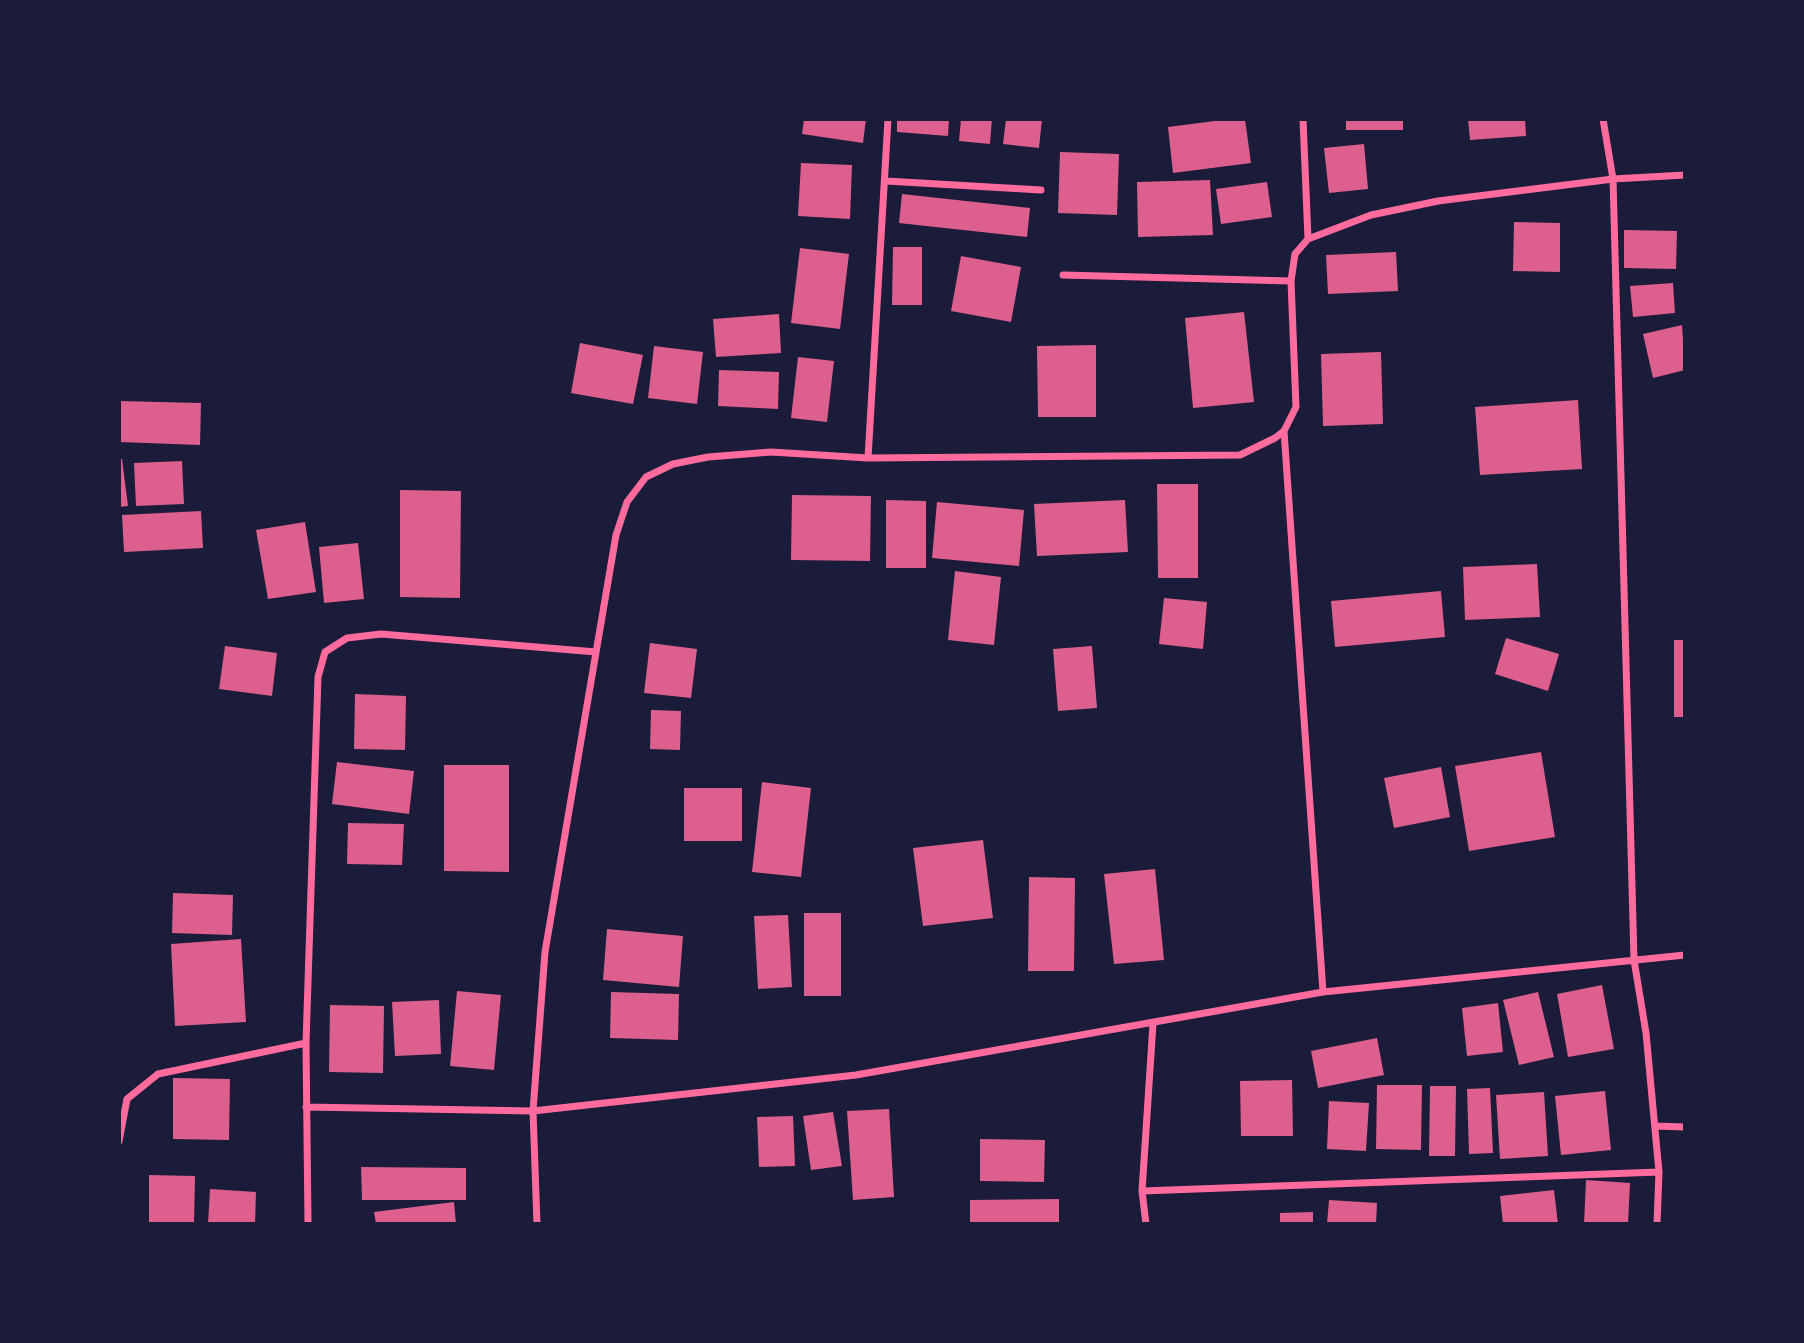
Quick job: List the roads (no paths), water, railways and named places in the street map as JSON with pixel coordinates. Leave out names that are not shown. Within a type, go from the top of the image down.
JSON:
[{"type":"street","points":[[868,458],[888,119]]},
{"type":"street","points":[[1303,119],[1308,239]]},
{"type":"street","points":[[1603,119],[1614,179],[1634,960],[1646,1033],[1655,1126],[1659,1172],[1657,1224]]},
{"type":"street","points":[[537,1224],[533,1111],[545,952],[616,535],[627,502],[646,477],[673,464],[708,457],[771,452],[868,458],[1240,455],[1264,446],[1284,431],[1296,407],[1291,281],[1295,254],[1308,239],[1371,215],[1438,201],[1614,179],[1685,175]]},
{"type":"street","points":[[886,181],[1041,190]]},
{"type":"street","points":[[1063,275],[1291,281]]},
{"type":"street","points":[[1284,431],[1323,992]]},
{"type":"street","points":[[308,1224],[306,1043],[318,677],[325,652],[347,638],[381,634],[596,652]]},
{"type":"street","points":[[306,1107],[533,1111],[856,1075],[1323,992],[1685,955]]},
{"type":"street","points":[[1146,1224],[1142,1191],[1153,1024]]},
{"type":"street","points":[[119,1140],[127,1099],[158,1074],[306,1043]]},
{"type":"street","points":[[1655,1126],[1685,1127]]},
{"type":"street","points":[[1142,1191],[1659,1172]]}]
